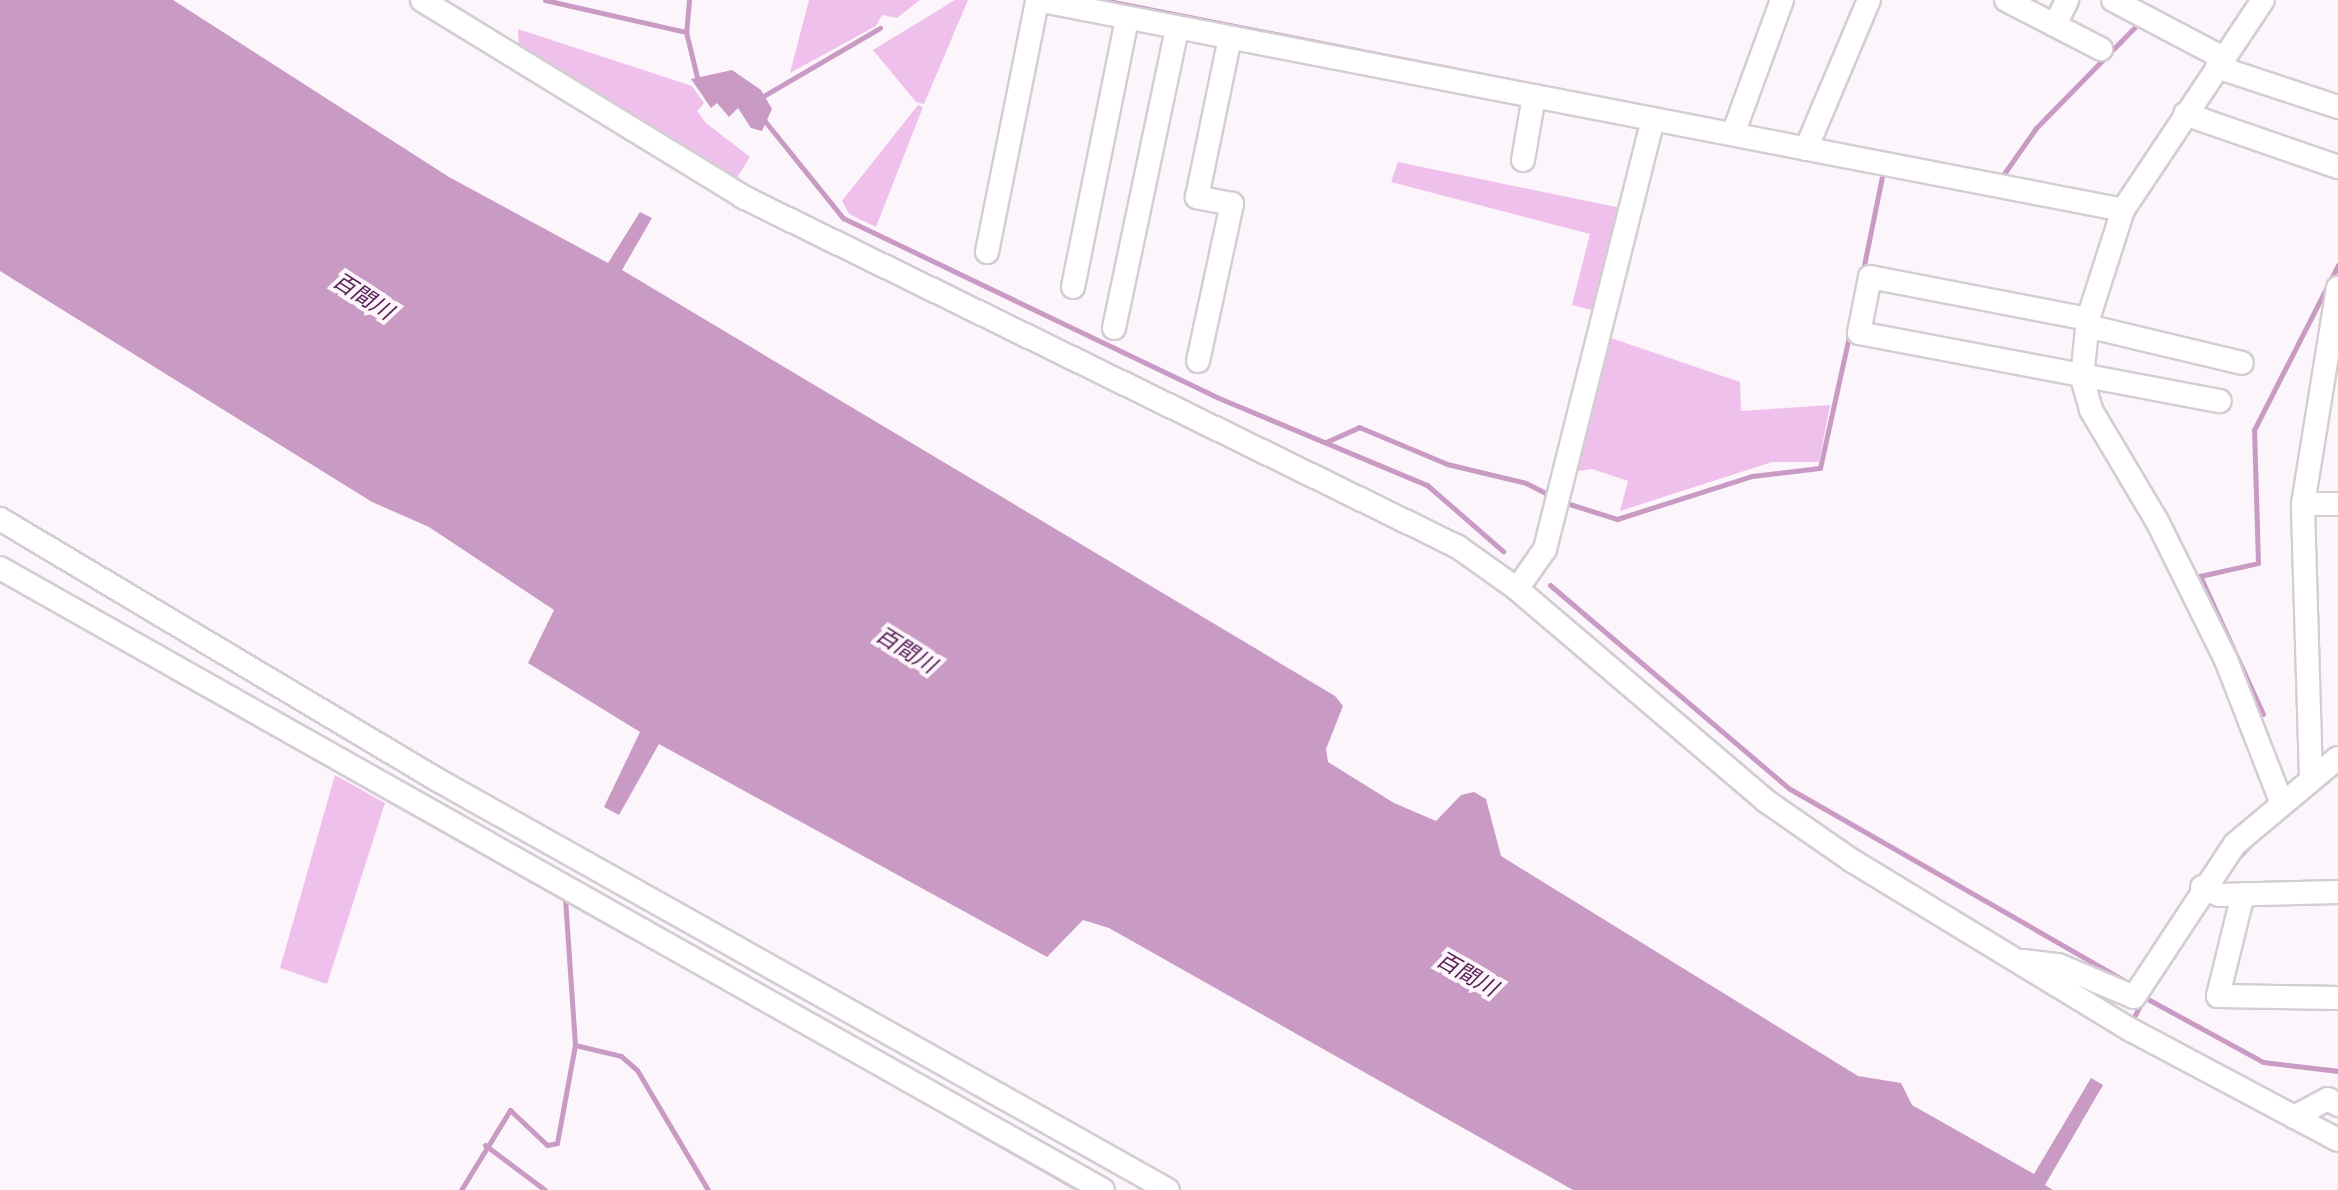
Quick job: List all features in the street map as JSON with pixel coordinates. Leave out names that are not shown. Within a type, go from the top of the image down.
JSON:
[{"type":"street","points":[[422,0],[602,115],[756,204],[1129,389],[1375,503],[1458,547],[1517,589],[1766,801],[2131,1030],[2338,1140]]},
{"type":"street","points":[[987,252],[1037,0],[1653,119],[1735,127],[2123,210]]},
{"type":"street","points":[[1735,127],[1782,0]]},
{"type":"street","points":[[1809,142],[1869,0]]},
{"type":"street","points":[[2006,0],[2101,49]]},
{"type":"street","points":[[2055,25],[2067,0]]},
{"type":"street","points":[[2113,0],[2220,62],[2338,107]]},
{"type":"street","points":[[2263,0],[2123,210],[2088,323],[2082,378],[2091,410],[2157,521],[2226,660],[2281,801]]},
{"type":"street","points":[[1073,287],[1127,18]]},
{"type":"street","points":[[1114,328],[1177,28]]},
{"type":"street","points":[[1198,361],[1232,204],[1197,197],[1230,38]]},
{"type":"street","points":[[1523,160],[1534,96]]},
{"type":"street","points":[[2185,114],[2338,167]]},
{"type":"street","points":[[1517,589],[1545,549],[1653,119]]},
{"type":"street","points":[[2220,401],[2082,378],[1859,333],[1870,277],[2088,323],[2242,363]]},
{"type":"street","points":[[2311,778],[2303,504],[2338,288]]},
{"type":"street","points":[[2303,504],[2338,504]]},
{"type":"street","points":[[0,519],[436,779],[1168,1190]]},
{"type":"street","points":[[0,568],[1103,1190]]},
{"type":"street","points":[[2016,960],[2058,965],[2134,997],[2208,890],[2235,844],[2281,801],[2338,758]]},
{"type":"street","points":[[2311,778],[2338,776]]},
{"type":"street","points":[[2208,890],[2243,894],[2338,892]]},
{"type":"street","points":[[2243,894],[2218,996],[2338,998]]},
{"type":"street","points":[[2294,1117],[2328,1099],[2338,1105]]},
{"type":"shaded area","points":[[809,0],[920,0],[897,18],[882,15],[876,26],[790,73]]},
{"type":"shaded area","points":[[955,0],[968,0],[924,104],[916,102],[873,50]]},
{"type":"shaded area","points":[[518,29],[692,86],[704,103],[697,111],[706,123],[750,157],[736,179],[519,52]]},
{"type":"shaded area","points":[[918,105],[923,107],[876,227],[849,214],[842,201]]},
{"type":"shaded area","points":[[1398,162],[1626,209],[1599,312],[1572,305],[1590,234],[1391,182]]},
{"type":"shaded area","points":[[1605,336],[1740,382],[1741,411],[1830,405],[1819,462],[1772,462],[1620,511],[1628,481],[1592,469],[1570,472]]},
{"type":"shaded area","points":[[335,775],[385,803],[327,984],[280,968]]},
{"type":"water","name":"百間川","points":[[0,0],[173,0],[449,177],[608,263],[640,212],[652,218],[622,270],[1335,696],[1343,706],[1326,749],[1328,762],[1394,803],[1436,821],[1461,795],[1474,792],[1486,799],[1501,856],[1858,1076],[1901,1083],[1912,1105],[2034,1174],[2091,1078],[2103,1085],[2045,1185],[2053,1190],[1573,1190],[1109,928],[1083,920],[1047,957],[659,744],[619,815],[604,807],[640,732],[528,663],[554,610],[429,527],[372,502],[0,271]]},
{"type":"water","points":[[732,70],[761,90],[772,109],[762,131],[751,128],[738,108],[729,117],[717,103],[711,108],[691,79]]},
{"type":"waterway","points":[[545,0],[686,32]]},
{"type":"waterway","points":[[689,0],[686,32],[698,81]]},
{"type":"waterway","points":[[1103,0],[1646,107]]},
{"type":"waterway","points":[[2001,178],[2036,128],[2139,23]]},
{"type":"waterway","points":[[760,98],[880,28]]},
{"type":"waterway","points":[[764,120],[843,218],[1214,396],[1427,485],[1503,551]]},
{"type":"waterway","points":[[1862,275],[1883,172]]},
{"type":"waterway","points":[[2263,714],[2200,576],[2258,563],[2254,430],[2338,265]]},
{"type":"waterway","points":[[1563,502],[1617,519],[1752,476],[1820,468],[1850,332]]},
{"type":"waterway","points":[[1326,442],[1359,427],[1447,464],[1526,483],[1551,496]]},
{"type":"waterway","points":[[1550,585],[1790,789],[2130,984]]},
{"type":"waterway","points":[[168,675],[630,936]]},
{"type":"waterway","points":[[2237,859],[2252,843]]},
{"type":"waterway","points":[[461,1190],[510,1110],[547,1145],[557,1143],[575,1045],[565,899]]},
{"type":"waterway","points":[[2144,997],[2263,1062],[2338,1071]]},
{"type":"waterway","points":[[2135,1015],[2141,1003]]},
{"type":"waterway","points":[[575,1045],[621,1056],[637,1070],[708,1190]]},
{"type":"waterway","points":[[962,1123],[1080,1190]]},
{"type":"waterway","points":[[485,1145],[545,1190]]}]
